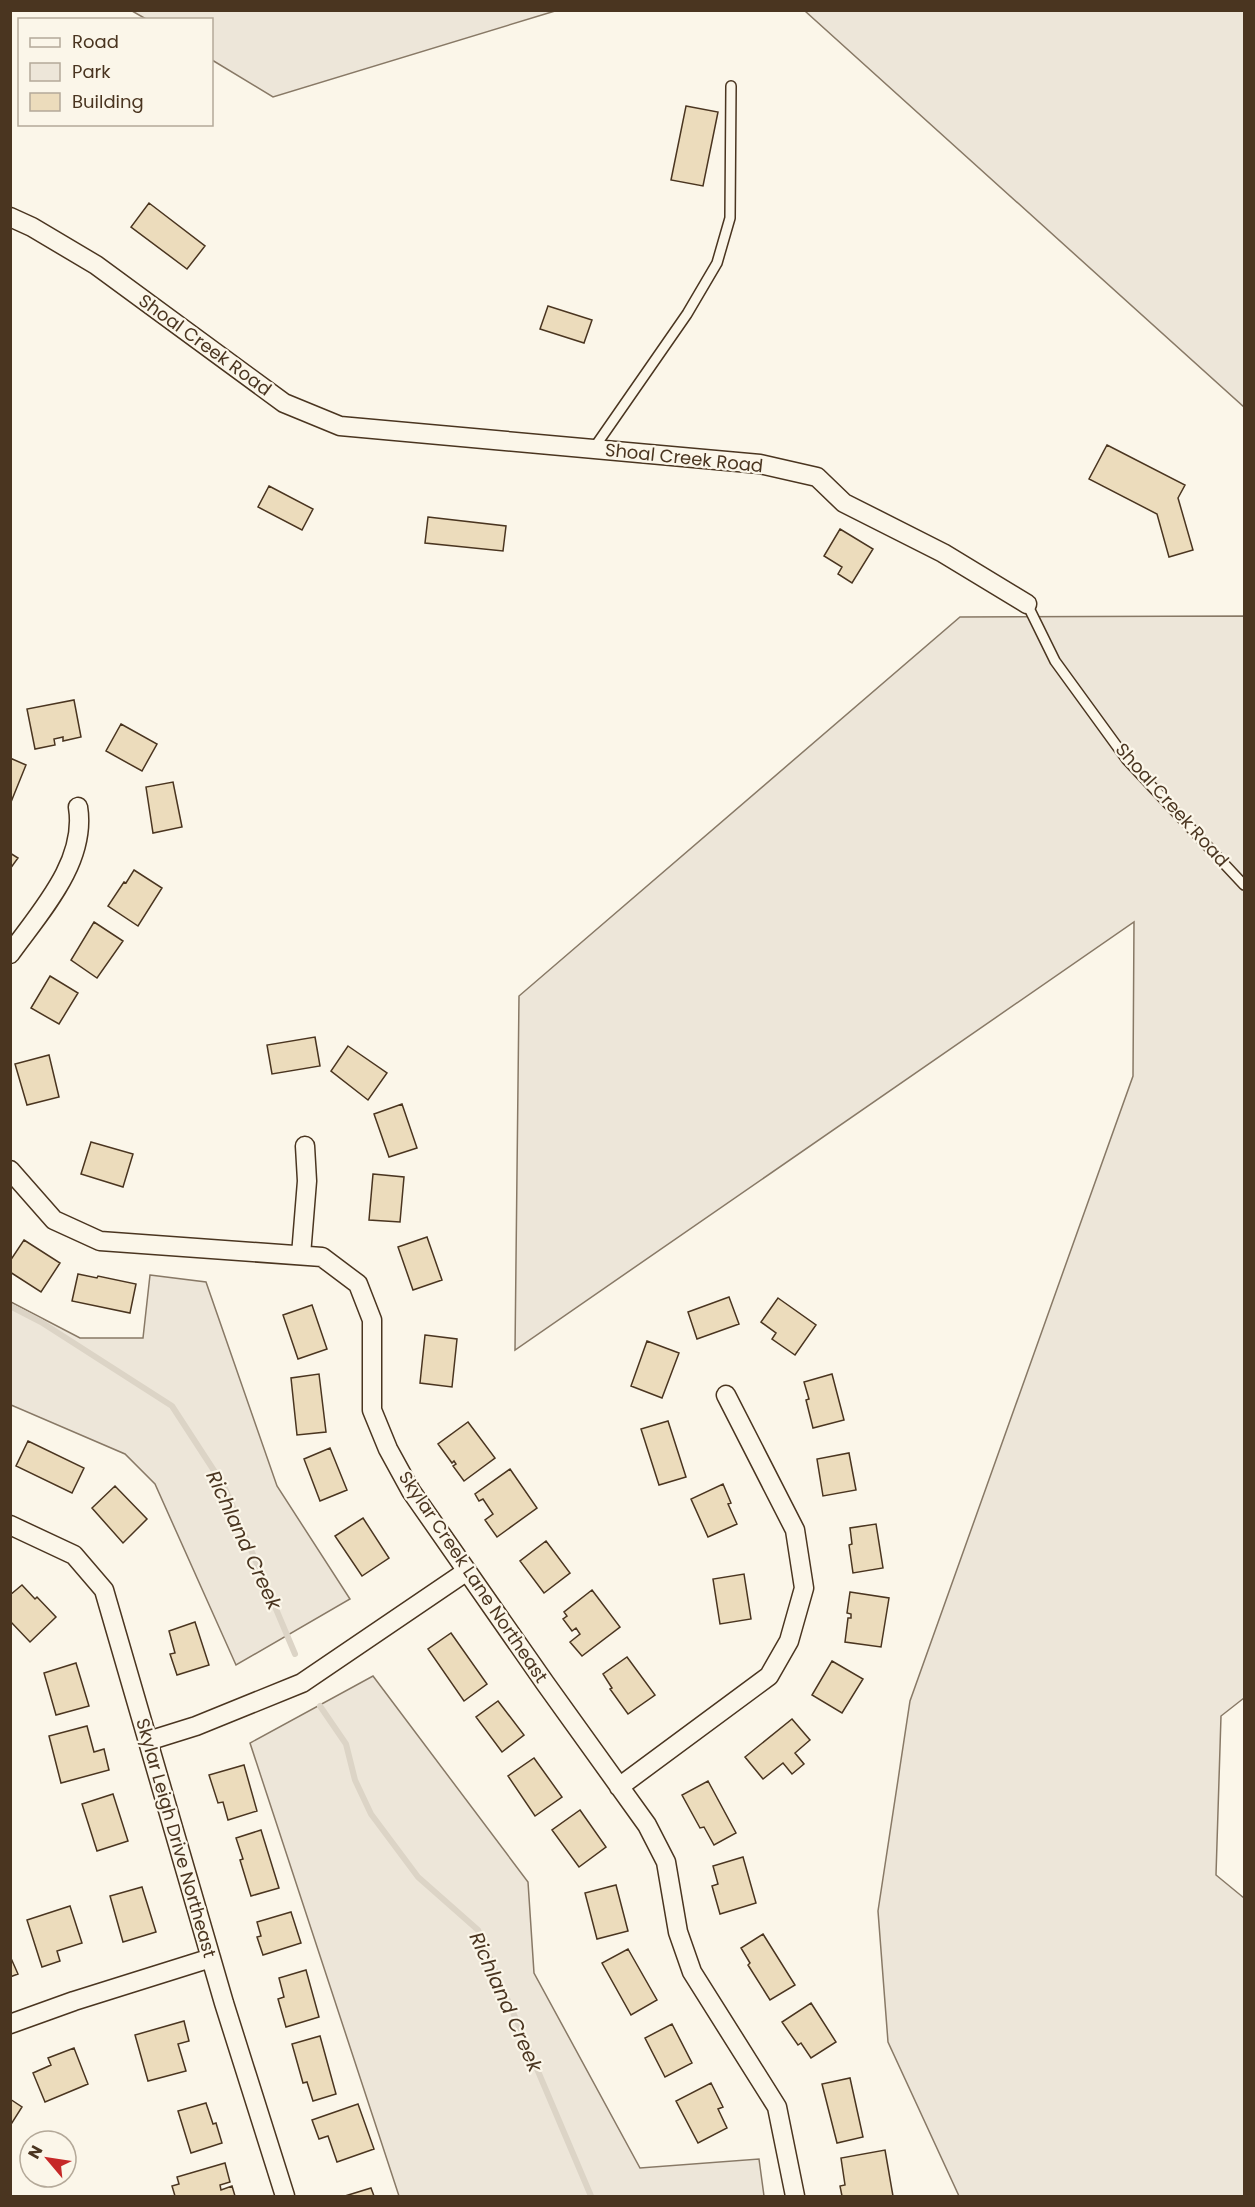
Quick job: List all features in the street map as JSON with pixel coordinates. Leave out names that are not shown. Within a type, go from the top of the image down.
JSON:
[{"type":"street","name":"Shoal Creek Road","points":[[10,217],[32,227],[96,265],[284,403],[340,426],[760,464],[817,477],[844,503],[943,553],[1027,604]]},
{"type":"street","points":[[10,954],[57,888],[75,849],[80,822],[78,807]]},
{"type":"street","points":[[301,1255],[307,1181],[304,1146]]},
{"type":"street","name":"Skylar Creek Lane Northeast","points":[[10,1170],[54,1220],[100,1241],[322,1257],[358,1284],[372,1320],[372,1410],[388,1449],[411,1491],[646,1825],[666,1863],[678,1932],[692,1972],[777,2108],[795,2196]]},
{"type":"street","points":[[619,1787],[769,1676],[789,1641],[804,1588],[795,1530],[726,1395]]},
{"type":"street","name":"Skylar Leigh Drive Northeast","points":[[10,1525],[74,1555],[104,1590],[211,1958],[285,2196]]},
{"type":"street","points":[[148,1741],[196,1726],[302,1683],[467,1571]]},
{"type":"street","points":[[10,2024],[74,2001],[211,1958]]},
{"type":"lane","points":[[594,448],[687,314],[717,263],[730,218],[731,86]]},
{"type":"lane","name":"Shoal Creek Road","points":[[1027,604],[1054,661],[1127,760],[1245,885]]},
{"type":"green space","points":[[132,11],[555,11],[273,97],[213,61],[213,18],[144,18]]},
{"type":"green space","points":[[805,11],[1244,11],[1244,407]]},
{"type":"green space","points":[[1244,616],[1244,1698],[1221,1716],[1216,1875],[1244,1898],[1244,2196],[959,2196],[888,2042],[878,1911],[910,1701],[1133,1076],[1134,922],[515,1350],[519,996],[960,617]]},
{"type":"green space","points":[[150,1275],[206,1282],[277,1486],[350,1599],[236,1665],[155,1484],[125,1454],[11,1405],[11,1302],[80,1338],[143,1338]]},
{"type":"green space","points":[[373,1676],[528,1882],[534,1973],[640,2168],[759,2159],[764,2196],[399,2196],[250,1743]]},
{"type":"building","points":[[686,106],[718,112],[703,186],[671,180]]},
{"type":"building","points":[[149,203],[205,246],[187,269],[131,227]]},
{"type":"building","points":[[548,306],[592,320],[584,343],[540,329]]},
{"type":"building","points":[[1107,445],[1185,485],[1178,498],[1193,550],[1169,557],[1157,514],[1089,479]]},
{"type":"building","points":[[269,486],[313,509],[302,530],[258,507]]},
{"type":"building","points":[[428,517],[506,526],[503,551],[425,543]]},
{"type":"building","points":[[840,529],[873,549],[852,583],[838,574],[842,567],[824,556]]},
{"type":"building","points":[[74,700],[81,737],[63,741],[63,737],[54,739],[55,745],[35,749],[27,709]]},
{"type":"building","points":[[121,724],[157,744],[142,771],[106,751]]},
{"type":"building","points":[[10,758],[26,765],[11,802],[10,802]]},
{"type":"building","points":[[173,782],[182,827],[153,833],[146,787]]},
{"type":"building","points":[[10,853],[18,858],[10,869]]},
{"type":"building","points":[[134,870],[162,888],[138,926],[108,906]]},
{"type":"building","points":[[94,922],[123,941],[97,978],[71,960]]},
{"type":"building","points":[[50,976],[78,993],[59,1024],[31,1008]]},
{"type":"building","points":[[315,1037],[320,1066],[272,1074],[267,1045]]},
{"type":"building","points":[[348,1046],[387,1073],[368,1100],[331,1071]]},
{"type":"building","points":[[49,1055],[59,1097],[27,1105],[15,1064]]},
{"type":"building","points":[[402,1104],[417,1148],[389,1157],[374,1114]]},
{"type":"building","points":[[91,1142],[133,1154],[123,1187],[81,1174]]},
{"type":"building","points":[[373,1174],[404,1177],[400,1222],[369,1220]]},
{"type":"building","points":[[427,1237],[442,1280],[413,1290],[398,1247]]},
{"type":"building","points":[[24,1240],[60,1263],[41,1292],[10,1272],[10,1261]]},
{"type":"building","points":[[78,1274],[136,1284],[130,1313],[72,1301]]},
{"type":"building","points":[[729,1297],[739,1324],[697,1339],[688,1312]]},
{"type":"building","points":[[778,1298],[816,1325],[795,1355],[772,1339],[776,1333],[761,1322]]},
{"type":"building","points":[[312,1305],[327,1349],[298,1359],[283,1315]]},
{"type":"building","points":[[425,1335],[457,1339],[452,1387],[420,1383]]},
{"type":"building","points":[[647,1341],[679,1353],[662,1398],[631,1386]]},
{"type":"building","points":[[319,1374],[326,1432],[297,1435],[291,1378]]},
{"type":"building","points":[[832,1374],[844,1420],[813,1428],[804,1382]]},
{"type":"building","points":[[668,1421],[686,1477],[659,1485],[641,1429]]},
{"type":"building","points":[[468,1422],[495,1458],[464,1481],[453,1466],[456,1464],[454,1461],[452,1463],[438,1444]]},
{"type":"building","points":[[28,1441],[84,1468],[72,1493],[16,1466]]},
{"type":"building","points":[[330,1448],[347,1490],[320,1501],[304,1459]]},
{"type":"building","points":[[849,1453],[856,1490],[823,1496],[817,1459]]},
{"type":"building","points":[[510,1469],[537,1508],[497,1537],[485,1520],[493,1514],[483,1499],[479,1501],[475,1494]]},
{"type":"building","points":[[723,1484],[731,1503],[728,1504],[737,1524],[708,1537],[691,1499]]},
{"type":"building","points":[[115,1486],[147,1519],[123,1543],[92,1508]]},
{"type":"building","points":[[363,1518],[389,1558],[362,1576],[335,1536]]},
{"type":"building","points":[[876,1524],[883,1568],[853,1573],[849,1545],[852,1544],[850,1528]]},
{"type":"building","points":[[546,1541],[570,1573],[544,1593],[520,1561]]},
{"type":"building","points":[[744,1574],[751,1619],[720,1624],[713,1579]]},
{"type":"building","points":[[22,1585],[56,1617],[30,1642],[10,1621],[10,1595]]},
{"type":"building","points":[[592,1590],[620,1627],[582,1656],[570,1642],[580,1634],[576,1628],[572,1631],[563,1619],[567,1616],[564,1612]]},
{"type":"building","points":[[850,1592],[889,1598],[881,1647],[845,1642],[848,1618],[851,1618],[851,1614],[847,1613]]},
{"type":"building","points":[[195,1622],[209,1665],[177,1675],[170,1654],[175,1653],[169,1631]]},
{"type":"building","points":[[451,1633],[487,1684],[464,1701],[428,1649]]},
{"type":"building","points":[[627,1657],[655,1695],[628,1714],[610,1689],[612,1688],[603,1674]]},
{"type":"building","points":[[832,1661],[863,1679],[842,1713],[812,1695]]},
{"type":"building","points":[[76,1663],[89,1706],[56,1715],[44,1673]]},
{"type":"building","points":[[498,1701],[524,1735],[502,1752],[476,1717]]},
{"type":"building","points":[[792,1719],[810,1740],[795,1753],[804,1764],[792,1774],[783,1763],[763,1779],[745,1757]]},
{"type":"building","points":[[87,1726],[94,1752],[104,1749],[109,1770],[61,1783],[49,1736]]},
{"type":"building","points":[[534,1758],[562,1797],[535,1816],[508,1776]]},
{"type":"building","points":[[244,1765],[257,1811],[228,1820],[223,1802],[218,1803],[209,1775]]},
{"type":"building","points":[[708,1781],[736,1833],[714,1845],[704,1827],[700,1828],[682,1795]]},
{"type":"building","points":[[113,1794],[128,1841],[97,1851],[82,1804]]},
{"type":"building","points":[[580,1810],[606,1847],[579,1867],[552,1830]]},
{"type":"building","points":[[261,1830],[279,1888],[251,1896],[236,1838]]},
{"type":"building","points":[[743,1857],[756,1903],[720,1914],[712,1886],[718,1884],[713,1866]]},
{"type":"building","points":[[616,1885],[628,1931],[597,1939],[585,1893]]},
{"type":"building","points":[[142,1887],[156,1932],[123,1942],[110,1896]]},
{"type":"building","points":[[70,1906],[82,1943],[57,1951],[60,1961],[42,1967],[27,1920]]},
{"type":"building","points":[[291,1912],[301,1943],[263,1955],[257,1937],[261,1936],[257,1922]]},
{"type":"building","points":[[763,1934],[795,1985],[770,2000],[748,1965],[750,1963],[741,1948]]},
{"type":"building","points":[[628,1949],[657,2000],[631,2015],[602,1963]]},
{"type":"building","points":[[10,1956],[18,1974],[10,1977]]},
{"type":"building","points":[[306,1970],[319,2017],[286,2027],[278,1999],[284,1997],[279,1978]]},
{"type":"building","points":[[811,2003],[836,2042],[811,2058],[801,2043],[798,2045],[782,2022]]},
{"type":"building","points":[[184,2021],[189,2041],[178,2044],[186,2071],[148,2081],[135,2035]]},
{"type":"building","points":[[672,2024],[692,2063],[665,2077],[645,2038]]},
{"type":"building","points":[[320,2036],[336,2094],[313,2101],[307,2082],[303,2083],[292,2044]]},
{"type":"building","points":[[74,2048],[88,2084],[45,2102],[33,2073],[51,2065],[48,2058]]},
{"type":"building","points":[[850,2078],[863,2137],[837,2143],[822,2084]]},
{"type":"building","points":[[711,2083],[723,2107],[718,2109],[727,2128],[698,2143],[676,2101]]},
{"type":"building","points":[[10,2099],[22,2107],[10,2126]]},
{"type":"building","points":[[206,2103],[213,2124],[216,2123],[222,2143],[191,2153],[178,2111]]},
{"type":"building","points":[[358,2104],[374,2149],[337,2162],[328,2136],[319,2139],[312,2120]]},
{"type":"building","points":[[885,2150],[893,2196],[842,2196],[840,2186],[845,2185],[841,2158]]},
{"type":"building","points":[[225,2163],[230,2182],[220,2185],[221,2190],[232,2186],[235,2196],[175,2196],[172,2186],[179,2184],[177,2177]]},
{"type":"building","points":[[371,2188],[374,2196],[345,2196]]},
{"type":"waterway","name":"Richland Creek","points":[[10,1306],[41,1322],[172,1406],[224,1486],[295,1654]]},
{"type":"waterway","name":"Richland Creek","points":[[320,1706],[346,1744],[355,1780],[371,1814],[418,1877],[478,1930],[591,2196]]}]
